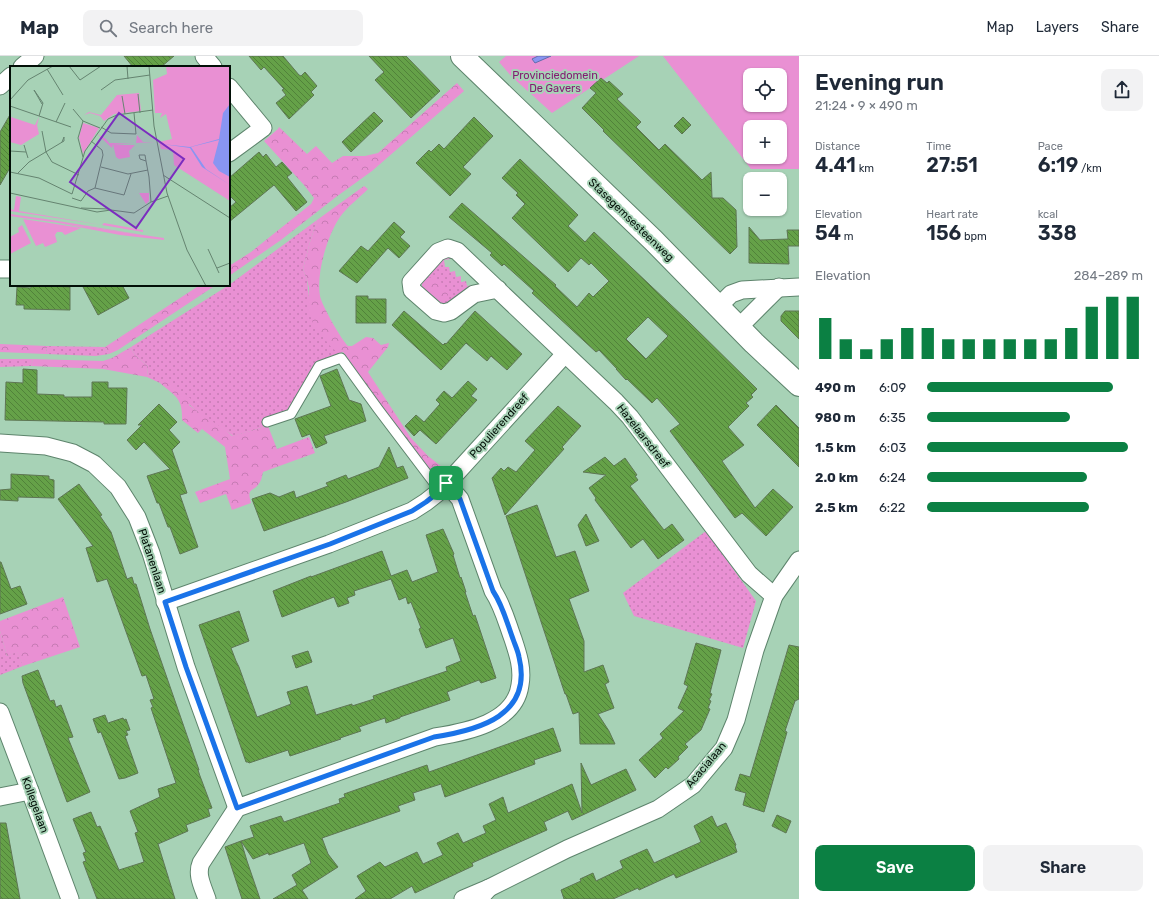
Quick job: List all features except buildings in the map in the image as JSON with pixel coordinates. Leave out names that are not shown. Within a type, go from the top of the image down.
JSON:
[{"type":"street","points":[[23,66],[35,56]]},
{"type":"street","points":[[204,56],[212,66]]},
{"type":"street","name":"Stasegemsesteenweg","points":[[462,56],[667,254],[718,307],[799,385]]},
{"type":"street","points":[[0,86],[10,77]]},
{"type":"street","points":[[230,88],[262,128],[230,152]]},
{"type":"street","name":"Hazelaarsdreef","points":[[498,289],[474,294],[451,311],[444,313],[436,311],[412,290],[411,282],[438,252],[448,248],[457,251],[498,289],[616,402],[630,417],[749,574],[774,596]]},
{"type":"street","points":[[739,327],[779,287]]},
{"type":"street","points":[[718,307],[731,294],[742,290],[799,287]]},
{"type":"street","name":"Populierendreef","points":[[165,602],[330,544],[405,514],[426,502],[443,487],[565,354]]},
{"type":"street","name":"Platanenlaan","points":[[0,443],[46,446],[73,453],[94,464],[118,487],[137,517],[151,553],[186,667],[237,808]]},
{"type":"street","points":[[207,899],[198,869],[200,863],[237,808],[434,737],[460,733],[478,727],[494,720],[507,710],[516,698],[520,685],[521,671],[519,657],[500,602],[493,591],[460,499],[443,487]]},
{"type":"street","name":"Acacialaan","points":[[463,899],[484,894],[567,849],[658,809],[693,785],[724,748],[736,720],[755,650],[774,596],[799,560]]},
{"type":"street","name":"Kollegelaan","points":[[0,712],[70,899]]},
{"type":"street","points":[[0,797],[30,791]]},
{"type":"lane","points":[[267,422],[291,414],[319,366],[341,358],[378,409],[443,487]]},
{"type":"green space","name":"Provinciedomein De Gavers","points":[[506,56],[639,56],[552,113],[511,76],[499,62]]},
{"type":"green space","points":[[663,56],[799,56],[799,169],[751,169],[747,164],[787,164],[787,120],[743,120],[743,159]]},
{"type":"green space","points":[[457,83],[464,91],[372,171],[281,240],[230,275],[230,265],[251,252],[311,204],[314,198],[264,141],[279,127],[307,154],[316,146],[332,163],[343,156],[365,156],[378,153]]},
{"type":"green space","points":[[364,186],[368,189],[343,213],[331,234],[321,266],[319,287],[321,301],[341,337],[348,346],[352,346],[366,337],[373,338],[381,345],[389,343],[388,347],[368,372],[411,438],[428,456],[446,470],[438,480],[377,401],[343,352],[337,352],[331,347],[314,326],[308,310],[309,288],[303,269],[317,220]]},
{"type":"green space","points":[[317,220],[303,269],[307,280],[309,298],[343,352],[316,362],[288,411],[268,426],[233,436],[199,413],[164,378],[160,383],[147,377],[148,367],[137,356],[131,347],[227,286],[230,286],[230,284]]},
{"type":"green space","points":[[443,256],[457,258],[444,260],[445,267],[449,267],[450,272],[455,271],[456,277],[461,276],[461,282],[466,281],[467,286],[473,285],[453,304],[441,306],[422,279]]},
{"type":"green space","points":[[428,277],[439,281],[446,288],[448,295],[441,306],[422,291],[422,279]]},
{"type":"green space","points":[[198,286],[214,286],[118,350],[109,354],[105,347]]},
{"type":"green space","points":[[0,344],[47,346],[46,354],[0,352]]},
{"type":"green space","points":[[47,346],[105,347],[109,354],[96,356],[46,354]]},
{"type":"green space","points":[[131,347],[137,356],[148,367],[147,377],[103,369],[31,366],[33,359],[103,361],[112,358]]},
{"type":"green space","points":[[0,359],[33,359],[31,366],[0,367]]},
{"type":"green space","points":[[164,377],[191,399],[189,405],[226,430],[232,436],[268,426],[277,449],[309,437],[315,453],[263,472],[260,482],[251,490],[249,494],[251,503],[232,510],[226,494],[200,503],[195,492],[230,479],[225,447],[202,429],[198,433],[182,420],[181,407],[177,398],[160,383]]},
{"type":"green space","points":[[706,531],[756,601],[743,648],[634,616],[623,593]]},
{"type":"green space","points":[[63,597],[80,647],[23,666],[17,652],[7,656],[0,631],[0,621]]},
{"type":"green space","points":[[0,631],[7,656],[17,651],[23,666],[0,675]]},
{"type":"water","points":[[538,56],[551,56],[535,63],[532,59]]},
{"type":"route","points":[[446,483],[460,499],[493,591],[500,602],[519,657],[521,671],[520,685],[516,698],[507,710],[494,720],[478,727],[460,733],[434,737],[237,808],[186,667],[165,602],[330,544],[412,511],[440,491],[446,483]]}]
